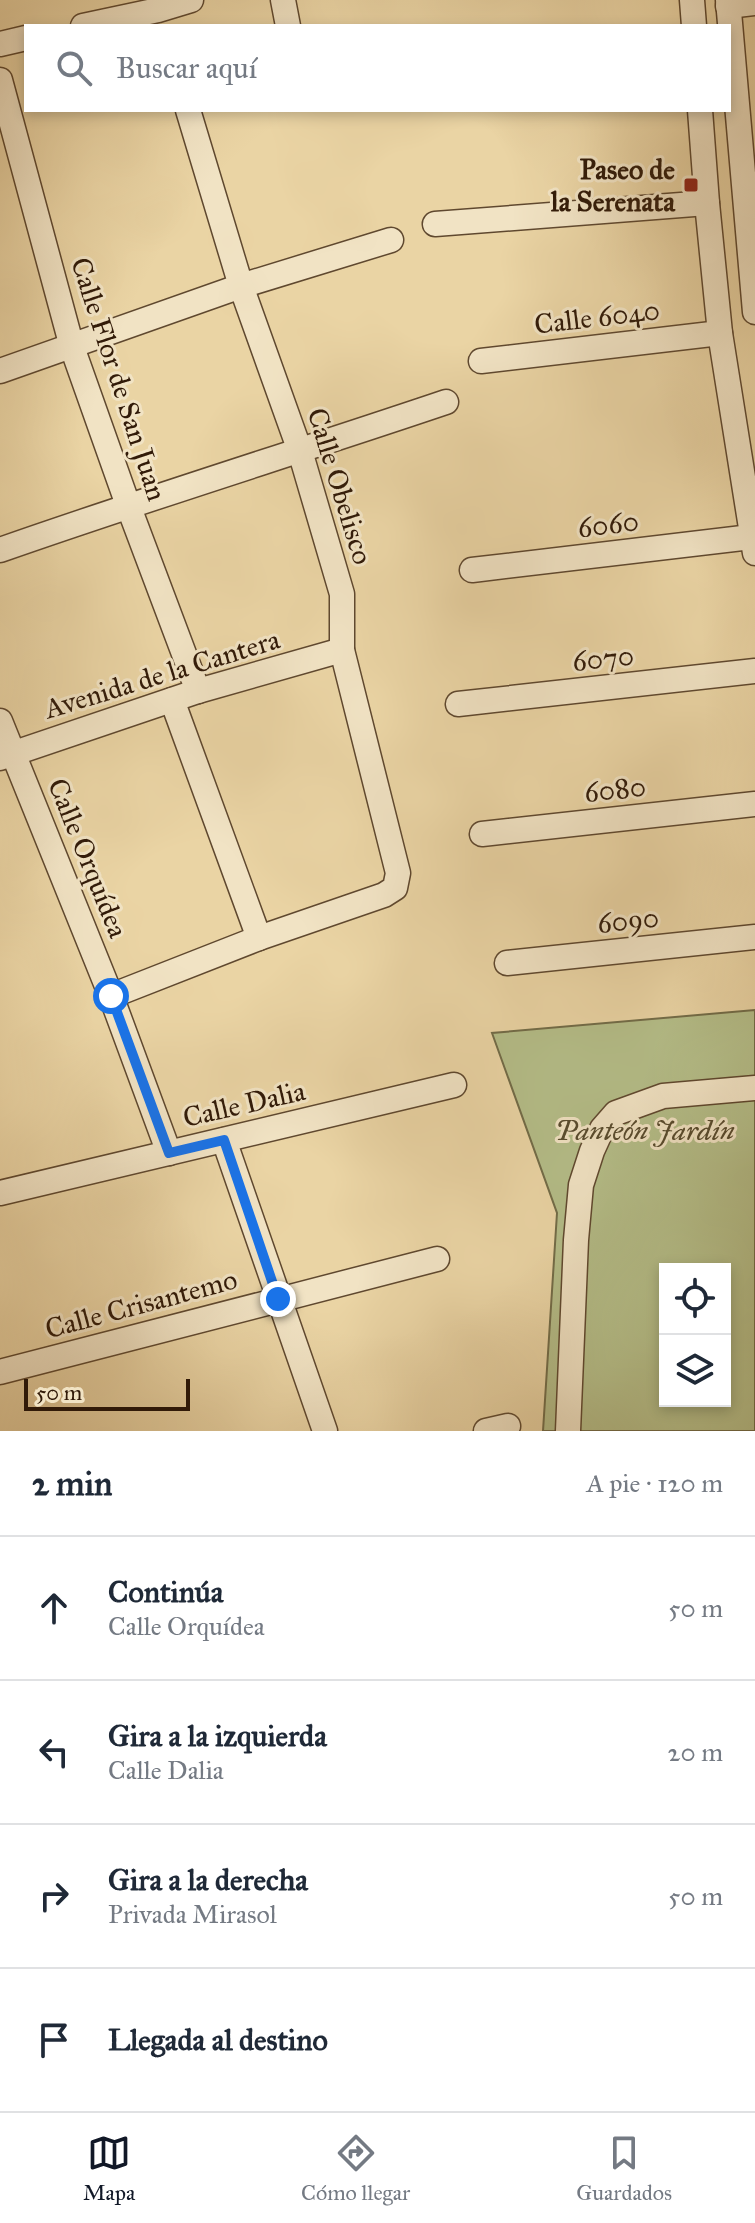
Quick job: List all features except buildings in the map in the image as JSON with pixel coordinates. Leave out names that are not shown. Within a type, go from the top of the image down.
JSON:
[{"type":"street","points":[[94,24],[159,12],[191,0]]},
{"type":"street","points":[[283,0],[288,24]]},
{"type":"street","points":[[692,0],[694,24]]},
{"type":"street","points":[[730,24],[728,3],[755,3]]},
{"type":"street","points":[[731,36],[755,312]]},
{"type":"street","points":[[0,44],[24,38]]},
{"type":"street","name":"Calle Flor de San Juan","points":[[0,80],[72,347],[198,691]]},
{"type":"street","name":"Calle Obelisco","points":[[189,112],[241,286],[300,451],[342,594],[342,650],[398,873],[395,888],[384,895],[259,938]]},
{"type":"street","points":[[700,112],[720,333],[753,545]]},
{"type":"street","points":[[435,224],[707,203]]},
{"type":"street","points":[[0,371],[241,286],[391,240]]},
{"type":"street","name":"Calle 6040","points":[[481,361],[720,333]]},
{"type":"street","points":[[0,550],[446,402]]},
{"type":"street","name":"6060","points":[[472,570],[753,545]]},
{"type":"street","name":"Avenida de la Cantera","points":[[6,756],[198,691],[342,650]]},
{"type":"street","name":"6070","points":[[458,704],[755,671]]},
{"type":"street","points":[[111,996],[259,938],[172,700]]},
{"type":"street","name":"Calle Orquídea","points":[[0,721],[6,756],[111,996],[169,1153]]},
{"type":"street","name":"6080","points":[[482,834],[755,804]]},
{"type":"street","name":"6090","points":[[507,963],[755,937]]},
{"type":"street","name":"Calle Dalia","points":[[0,1193],[454,1085]]},
{"type":"street","points":[[568,1431],[581,1185],[602,1129],[616,1113],[663,1096],[755,1088]]},
{"type":"street","points":[[224,1140],[325,1431]]},
{"type":"street","name":"Calle Crisantemo","points":[[0,1372],[437,1259]]},
{"type":"green space","name":"Panteón Jardín","points":[[755,1010],[755,1431],[543,1431],[557,1213],[492,1033]]},
{"type":"place","name":"Paseo de la Serenata","points":[[691,185]]},
{"type":"route","points":[[111,996],[169,1153],[224,1140],[278,1299]]}]
